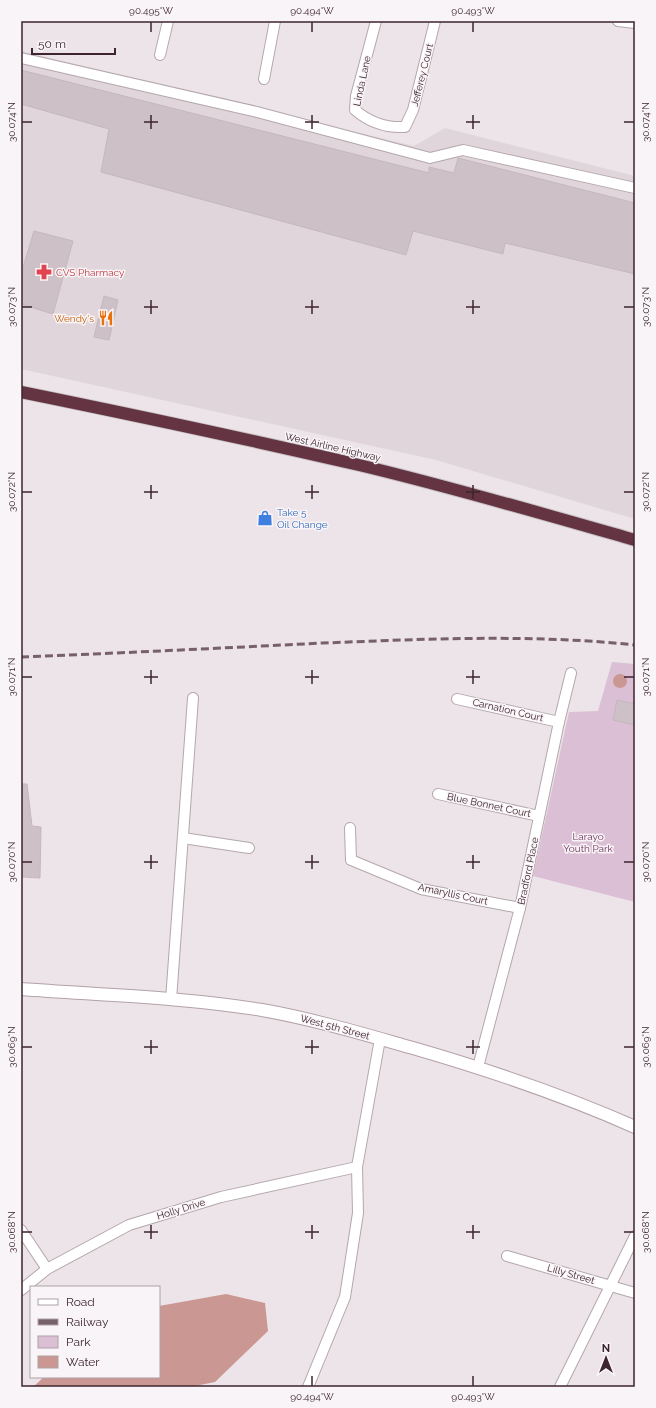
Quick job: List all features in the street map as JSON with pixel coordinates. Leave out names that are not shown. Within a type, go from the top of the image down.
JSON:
[{"type":"highway","name":"West Airline Highway","points":[[21,392],[242,438],[360,465],[528,509],[635,540]]},
{"type":"main road","name":"West 5th Street","points":[[21,989],[227,1005],[262,1010],[324,1023],[478,1067],[533,1086],[635,1127]]},
{"type":"street","points":[[160,56],[168,21]]},
{"type":"street","points":[[264,79],[276,21]]},
{"type":"street","name":"Linda Lane","points":[[376,21],[356,96],[355,110],[366,119],[394,128],[405,127]]},
{"type":"street","name":"Jefferey Court","points":[[405,127],[414,110],[435,21]]},
{"type":"street","points":[[618,21],[635,22]]},
{"type":"street","points":[[21,58],[257,112],[430,158],[463,150],[635,188]]},
{"type":"street","name":"Bradford Place","points":[[478,1067],[520,908],[559,722],[571,673]]},
{"type":"street","points":[[171,1000],[193,698]]},
{"type":"street","name":"Carnation Court","points":[[457,699],[559,722]]},
{"type":"street","name":"Blue Bonnet Court","points":[[438,794],[540,816]]},
{"type":"street","name":"Amaryllis Court","points":[[350,828],[351,860],[421,889],[520,908]]},
{"type":"street","points":[[183,838],[249,848]]},
{"type":"street","points":[[308,1387],[345,1297],[358,1213],[357,1168],[380,1039]]},
{"type":"street","name":"Holly Drive","points":[[21,1290],[47,1269],[129,1225],[221,1197],[357,1168]]},
{"type":"street","points":[[21,1230],[47,1269]]},
{"type":"street","points":[[560,1387],[635,1236]]},
{"type":"street","name":"Lilly Street","points":[[507,1256],[635,1293]]},
{"type":"shaded area","points":[[21,51],[414,146],[445,128],[635,176],[635,519],[436,460],[21,369]]},
{"type":"green space","name":"Larayo Youth Park","points":[[612,662],[635,664],[635,902],[533,876],[569,712],[598,711]]},
{"type":"water","points":[[617,674],[623,674],[627,678],[627,684],[623,688],[617,688],[613,684],[613,678]]},
{"type":"water","points":[[226,1294],[265,1303],[268,1331],[215,1382],[190,1387],[33,1387],[43,1378],[160,1378],[160,1306]]},
{"type":"building","points":[[21,70],[429,173],[429,167],[454,173],[458,158],[635,203],[635,274],[505,243],[503,254],[413,231],[406,255],[101,172],[109,129],[21,104]]},
{"type":"building","points":[[34,231],[73,241],[53,314],[21,304],[21,274]]},
{"type":"building","name":"Wendy's","points":[[104,296],[118,300],[109,340],[94,337]]},
{"type":"building","points":[[617,700],[635,704],[635,725],[613,720]]},
{"type":"building","points":[[21,784],[27,784],[32,826],[41,827],[40,878],[21,877]]},
{"type":"railway","points":[[21,657],[323,643],[479,638],[557,639],[635,645]]},
{"type":"place","name":"CVS Pharmacy","points":[[44,272]]},
{"type":"place","name":"Wendy's","points":[[106,318]]},
{"type":"place","name":"Take 5 Oil Change","points":[[265,518]]}]
